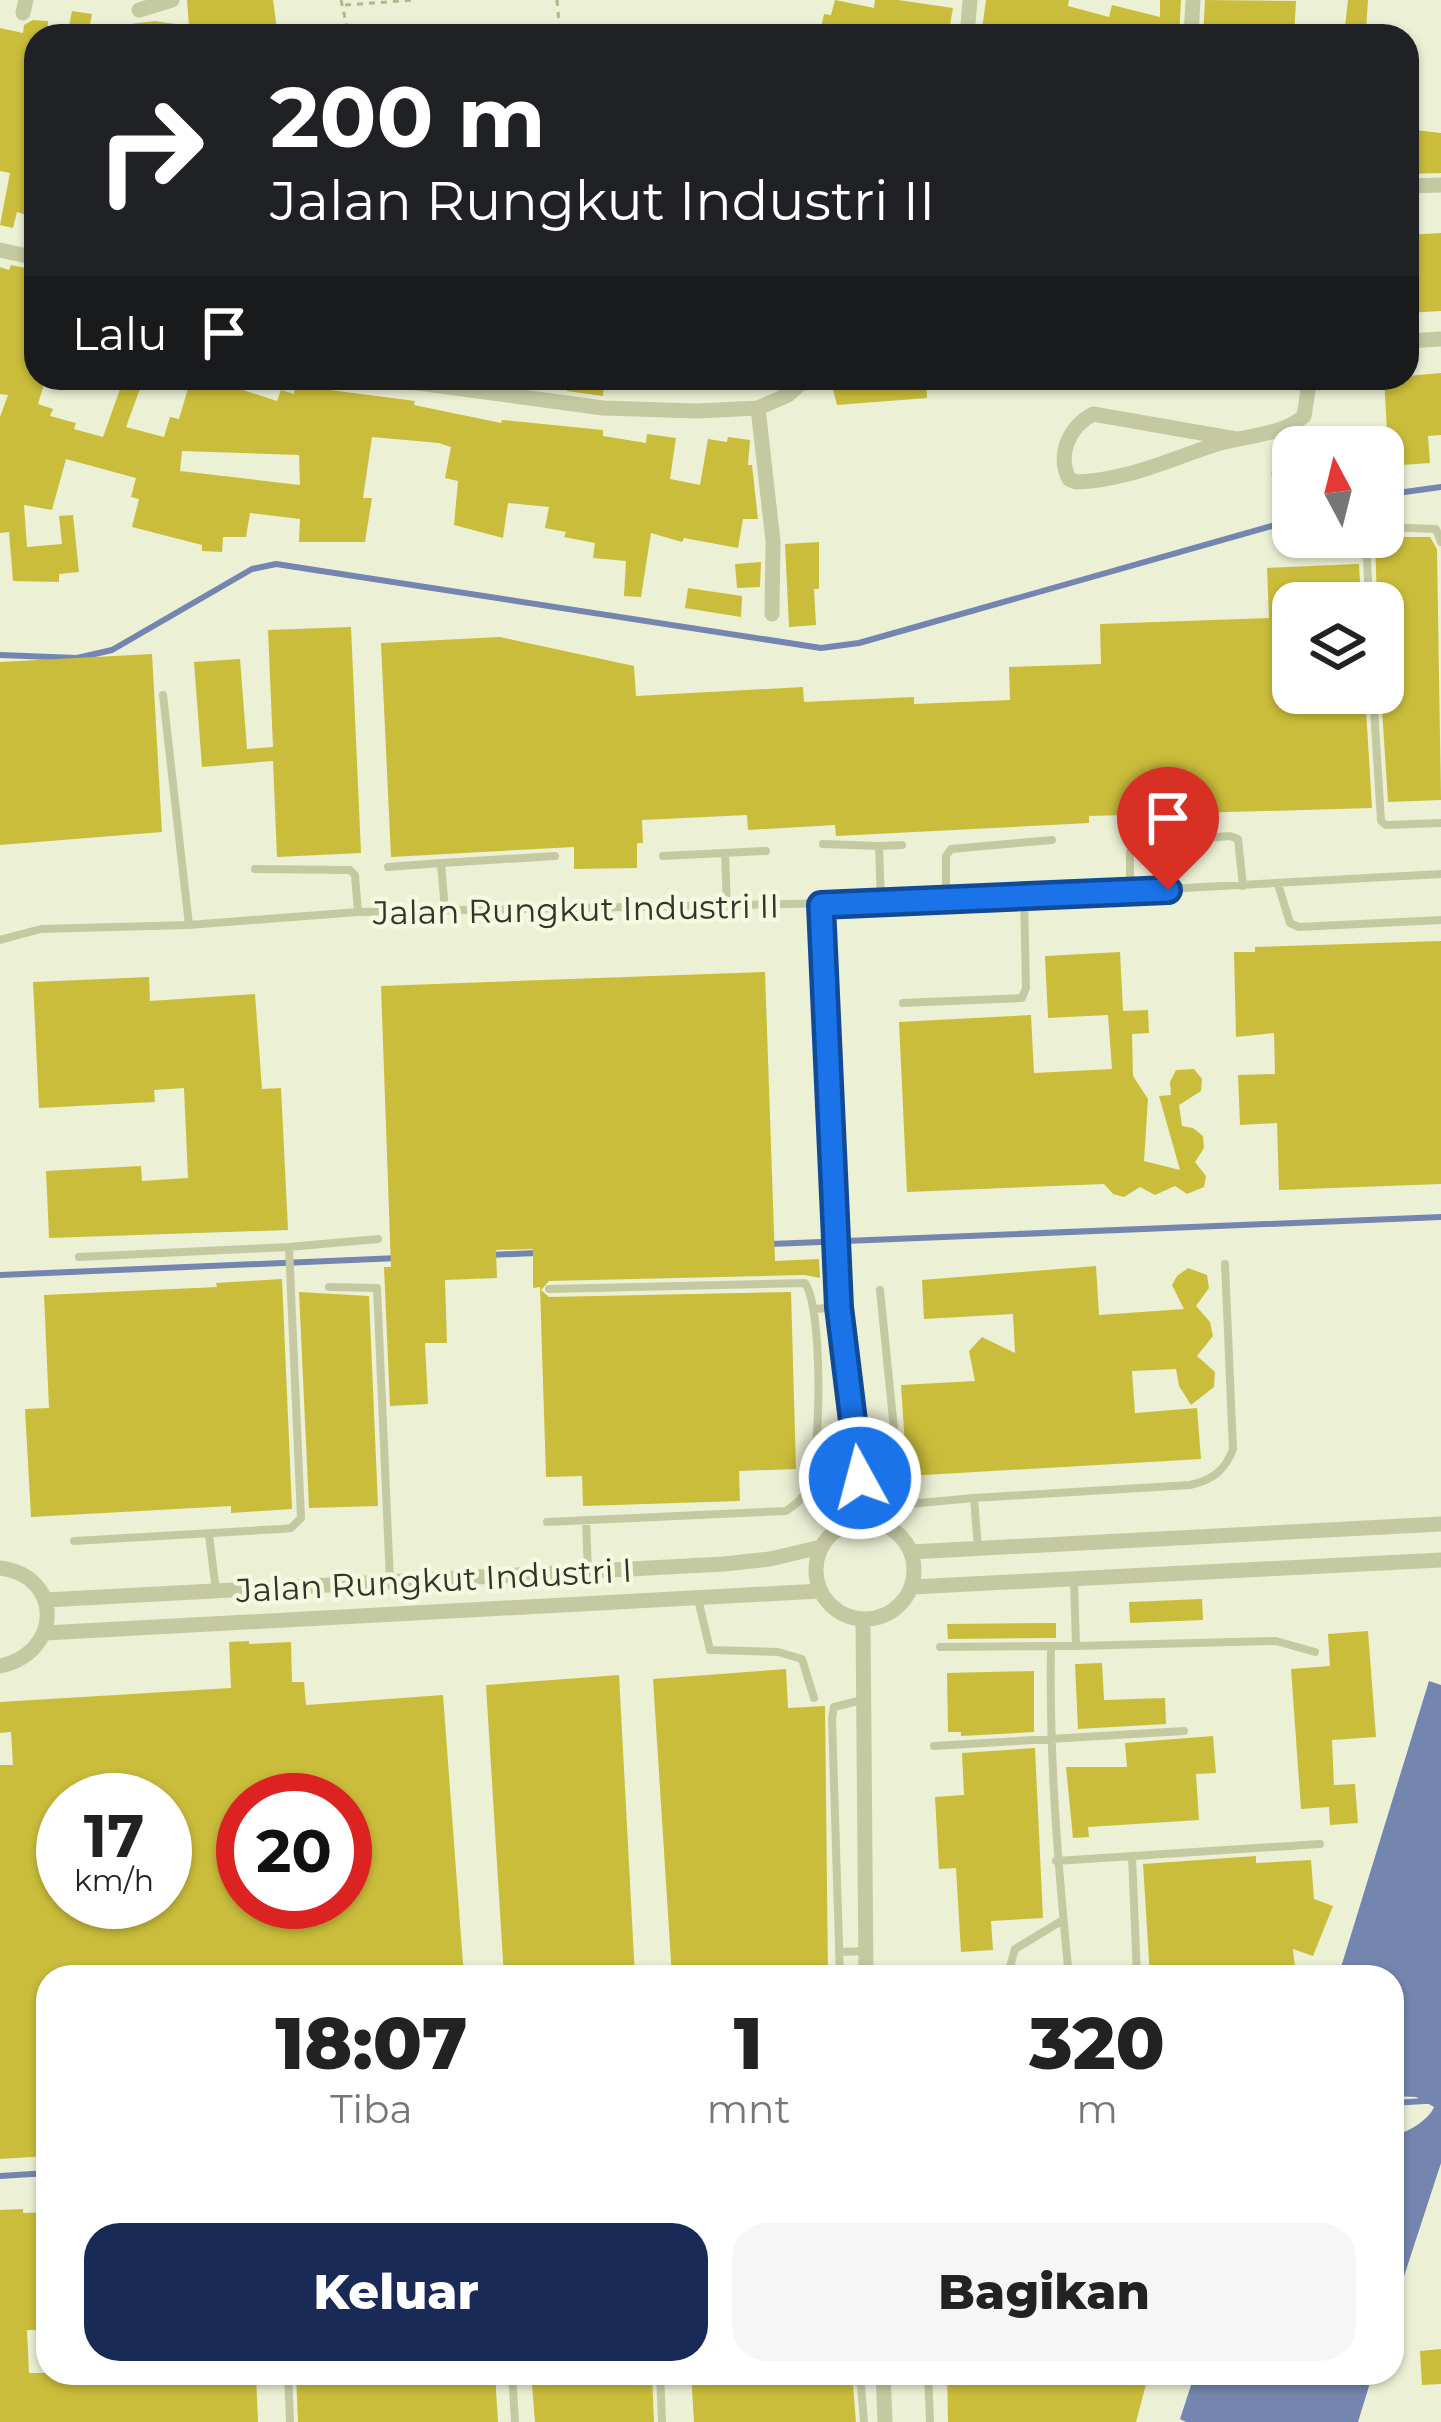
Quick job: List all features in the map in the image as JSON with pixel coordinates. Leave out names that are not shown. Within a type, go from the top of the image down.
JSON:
[{"type":"street","points":[[139,10],[172,0]]},
{"type":"street","points":[[470,390],[603,408],[697,411],[758,408],[794,390]]},
{"type":"street","points":[[1236,440],[1094,414],[1073,430],[1063,458],[1069,479],[1090,482],[1123,476],[1236,440],[1301,419],[1307,390]]},
{"type":"street","points":[[758,408],[772,522],[772,614]]},
{"type":"street","points":[[866,1521],[893,1530],[911,1552],[911,1587],[892,1611],[863,1620],[845,1616],[820,1591],[816,1561],[821,1547],[848,1524],[866,1521]]},
{"type":"street","points":[[911,1552],[1441,1525]]},
{"type":"street","name":"Jalan Rungkut Industri I","points":[[45,1600],[724,1564],[821,1547]]},
{"type":"street","points":[[911,1587],[1441,1560]]},
{"type":"street","points":[[0,1568],[26,1576],[45,1600],[45,1633],[36,1650],[0,1666]]},
{"type":"street","name":"Jalan Rungkut Industri I","points":[[45,1633],[820,1591]]},
{"type":"street","points":[[863,1620],[866,1965]]},
{"type":"street","points":[[883,2385],[885,2422]]},
{"type":"lane","points":[[1404,528],[1436,529],[1441,542]]},
{"type":"lane","points":[[163,695],[190,925]]},
{"type":"lane","points":[[1373,714],[1381,821],[1386,825],[1441,824]]},
{"type":"lane","points":[[1130,891],[1130,852],[1138,844],[1230,836],[1238,839],[1243,886]]},
{"type":"lane","points":[[946,901],[946,856],[951,849],[1052,840]]},
{"type":"lane","points":[[823,844],[902,845]]},
{"type":"lane","points":[[879,846],[881,902]]},
{"type":"lane","points":[[662,856],[766,851]]},
{"type":"lane","points":[[725,853],[728,908]]},
{"type":"lane","points":[[388,867],[555,856]]},
{"type":"lane","points":[[441,863],[445,911]]},
{"type":"lane","points":[[255,869],[350,870],[356,875],[358,912]]},
{"type":"lane","name":"Jalan Rungkut Industri II","points":[[0,940],[41,929],[190,925],[358,912],[946,901],[1441,874]]},
{"type":"lane","points":[[1278,884],[1290,923],[1300,927],[1441,920]]},
{"type":"lane","points":[[904,1003],[1022,998],[1024,897]]},
{"type":"lane","points":[[821,905],[839,1307],[866,1521]]},
{"type":"lane","points":[[79,1257],[289,1250],[378,1239]]},
{"type":"lane","points":[[74,1541],[291,1528],[301,1518],[289,1250]]},
{"type":"lane","points":[[880,1290],[901,1499],[908,1504],[1190,1485],[1215,1476],[1233,1449],[1225,1264]]},
{"type":"lane","points":[[547,1522],[772,1514],[799,1502],[811,1480],[818,1435],[815,1309],[810,1288],[801,1281],[549,1288]]},
{"type":"lane","points":[[329,1287],[377,1288],[390,1582]]},
{"type":"lane","points":[[815,1309],[839,1307]]},
{"type":"lane","points":[[974,1498],[979,1550]]},
{"type":"lane","points":[[586,1520],[588,1571]]},
{"type":"lane","points":[[209,1535],[216,1591]]},
{"type":"lane","points":[[1074,1580],[1076,1646]]},
{"type":"lane","points":[[698,1598],[710,1650],[789,1653],[802,1659],[814,1697]]},
{"type":"lane","points":[[940,1646],[1276,1641],[1315,1652]]},
{"type":"lane","points":[[1051,1646],[1049,1742],[1056,1862],[1069,1965]]},
{"type":"lane","points":[[839,1965],[832,1718],[835,1707],[863,1700]]},
{"type":"lane","points":[[934,1746],[1184,1731]]},
{"type":"lane","points":[[1056,1862],[1320,1844]]},
{"type":"lane","points":[[1132,1856],[1137,1965]]},
{"type":"lane","points":[[838,1867],[865,1866]]},
{"type":"lane","points":[[1010,1965],[1015,1949],[1064,1920]]},
{"type":"lane","points":[[839,1952],[866,1951]]},
{"type":"lane","points":[[288,2385],[290,2422]]},
{"type":"lane","points":[[512,2385],[514,2422]]},
{"type":"lane","points":[[660,2385],[662,2422]]},
{"type":"lane","points":[[861,2385],[864,2422]]},
{"type":"lane","points":[[928,2385],[930,2422]]},
{"type":"path","points":[[343,3],[414,0]]},
{"type":"water","points":[[1429,1681],[1441,1685],[1441,2163],[1404,2276],[1404,2132],[1434,2107],[1404,2096],[1404,1965],[1342,1965]]},
{"type":"water","points":[[1191,2385],[1369,2385],[1358,2422],[1180,2419]]},
{"type":"building","points":[[187,0],[273,0],[276,24],[189,24]]},
{"type":"building","points":[[835,0],[874,8],[875,0],[898,0],[953,8],[950,24],[822,24],[824,14],[831,15]]},
{"type":"building","points":[[986,0],[1069,0],[1068,6],[1109,17],[1112,5],[1160,17],[1160,0],[1181,0],[1180,24],[983,24]]},
{"type":"building","points":[[1205,0],[1296,1],[1295,24],[1204,24]]},
{"type":"building","points":[[1348,0],[1368,0],[1366,24],[1345,24]]},
{"type":"building","points":[[72,11],[92,14],[90,24],[69,24]]},
{"type":"building","points":[[24,25],[24,214],[17,212],[13,228],[0,225],[10,173],[0,171],[0,28],[23,33]]},
{"type":"building","points":[[1419,130],[1441,133],[1441,173],[1419,174]]},
{"type":"building","points":[[1441,233],[1441,311],[1419,312],[1419,234]]},
{"type":"building","points":[[0,267],[24,268],[24,390],[42,390],[38,404],[53,409],[50,416],[76,423],[74,429],[103,437],[120,390],[140,390],[126,427],[164,437],[170,417],[179,419],[187,390],[243,390],[277,401],[281,390],[294,394],[294,390],[330,390],[415,401],[414,405],[501,423],[603,430],[603,436],[646,443],[647,434],[676,438],[670,479],[700,485],[708,439],[727,442],[728,437],[750,440],[748,465],[752,465],[758,519],[743,519],[738,548],[684,538],[682,542],[651,533],[641,597],[624,596],[626,561],[593,558],[595,543],[545,528],[549,507],[508,503],[503,538],[454,525],[458,481],[445,478],[451,447],[439,443],[372,437],[363,498],[372,498],[365,542],[299,542],[300,519],[250,513],[246,537],[223,537],[222,552],[202,551],[202,545],[132,527],[139,499],[131,497],[136,478],[66,459],[52,510],[24,505],[27,547],[62,544],[59,516],[73,515],[79,572],[59,574],[59,582],[13,581],[9,532],[0,533],[0,417],[8,395],[0,394]],"holes":[[[182,451],[299,455],[300,485],[180,471]]]},
{"type":"building","points":[[1441,373],[1441,435],[1428,436],[1430,463],[1404,465],[1404,426],[1387,426],[1385,390],[1419,390],[1419,375]]},
{"type":"building","points":[[567,390],[603,390],[603,396]]},
{"type":"building","points":[[833,390],[927,390],[927,398],[837,405]]},
{"type":"building","points":[[1404,537],[1430,537],[1437,549],[1441,800],[1388,802],[1382,714],[1404,714],[1404,582],[1376,582],[1376,558],[1404,558]]},
{"type":"building","points":[[819,542],[816,625],[789,627],[785,544]]},
{"type":"building","points":[[761,562],[760,587],[737,588],[735,564]]},
{"type":"building","points":[[1359,564],[1360,582],[1272,582],[1272,714],[1366,714],[1372,808],[1089,816],[1089,823],[836,836],[835,825],[748,830],[747,815],[642,820],[637,868],[574,869],[574,847],[391,857],[381,643],[500,637],[634,666],[636,696],[803,687],[804,702],[914,697],[914,704],[1010,700],[1009,667],[1101,664],[1100,624],[1269,618],[1267,568]]},
{"type":"building","points":[[688,588],[742,596],[741,617],[685,608]]},
{"type":"building","points":[[351,627],[361,853],[277,857],[273,761],[202,767],[194,662],[240,659],[247,749],[273,747],[268,630]]},
{"type":"building","points":[[152,654],[162,832],[0,845],[0,662]]},
{"type":"building","points":[[1441,941],[1441,1184],[1279,1190],[1277,1123],[1240,1125],[1238,1075],[1275,1074],[1274,1033],[1236,1037],[1234,952],[1255,952],[1255,947]]},
{"type":"building","points":[[1120,952],[1123,1011],[1148,1010],[1149,1033],[1132,1034],[1133,1076],[1148,1099],[1144,1161],[1180,1170],[1159,1096],[1171,1095],[1176,1070],[1194,1069],[1202,1079],[1201,1091],[1179,1105],[1182,1126],[1203,1136],[1204,1148],[1195,1162],[1206,1176],[1204,1187],[1187,1194],[1175,1186],[1155,1195],[1140,1187],[1124,1197],[1104,1184],[907,1192],[899,1022],[1031,1015],[1034,1073],[1112,1069],[1108,1015],[1048,1018],[1045,956]]},
{"type":"building","points":[[765,972],[775,1261],[819,1259],[820,1278],[549,1281],[541,1290],[549,1297],[791,1292],[796,1469],[739,1471],[740,1501],[583,1506],[582,1476],[546,1477],[540,1287],[533,1288],[533,1249],[496,1250],[497,1278],[445,1280],[447,1343],[425,1343],[428,1404],[390,1406],[384,1267],[391,1267],[381,986]]},
{"type":"building","points":[[149,977],[150,1001],[255,994],[262,1089],[281,1088],[288,1230],[49,1238],[46,1171],[141,1166],[142,1181],[188,1178],[184,1088],[154,1090],[155,1102],[39,1108],[33,982]]},
{"type":"building","points":[[1096,1266],[1099,1315],[1184,1309],[1172,1285],[1177,1276],[1188,1268],[1207,1275],[1209,1288],[1196,1306],[1210,1322],[1213,1336],[1197,1356],[1215,1372],[1214,1387],[1191,1405],[1179,1386],[1176,1369],[1132,1371],[1135,1413],[1197,1408],[1201,1459],[907,1476],[901,1385],[975,1381],[969,1351],[982,1337],[1015,1353],[1013,1314],[924,1319],[922,1280]]},
{"type":"building","points":[[282,1279],[292,1509],[231,1513],[231,1506],[31,1517],[25,1409],[49,1408],[44,1295],[217,1287],[216,1283]]},
{"type":"building","points":[[299,1292],[369,1296],[378,1506],[309,1508]]},
{"type":"building","points":[[1202,1599],[1203,1620],[1130,1623],[1129,1602]]},
{"type":"building","points":[[1056,1623],[1056,1638],[948,1639],[947,1624]]},
{"type":"building","points":[[1368,1631],[1376,1737],[1332,1740],[1334,1785],[1355,1784],[1358,1823],[1330,1825],[1329,1807],[1301,1809],[1291,1669],[1330,1666],[1328,1634]]},
{"type":"building","points":[[249,1641],[291,1642],[292,1682],[304,1682],[306,1705],[443,1695],[463,1965],[36,1965],[36,2157],[0,2159],[0,1765],[13,1765],[11,1732],[0,1733],[0,1702],[231,1688],[229,1642]]},
{"type":"building","points":[[1102,1663],[1104,1700],[1165,1698],[1166,1724],[1078,1729],[1075,1664]]},
{"type":"building","points":[[786,1669],[788,1708],[825,1706],[828,1965],[671,1965],[653,1679]]},
{"type":"building","points":[[1034,1671],[1034,1732],[961,1736],[961,1732],[948,1732],[947,1673]]},
{"type":"building","points":[[619,1675],[634,1965],[503,1965],[486,1685]]},
{"type":"building","points":[[1213,1736],[1216,1773],[1196,1774],[1199,1820],[1088,1827],[1089,1837],[1073,1838],[1066,1767],[1127,1767],[1125,1743]]},
{"type":"building","points":[[1035,1748],[1043,1918],[991,1921],[993,1950],[961,1952],[956,1868],[939,1869],[935,1797],[964,1795],[962,1753]]},
{"type":"building","points":[[1256,1856],[1256,1863],[1311,1860],[1314,1899],[1333,1906],[1313,1956],[1293,1949],[1295,1965],[1149,1965],[1143,1864]]},
{"type":"building","points":[[0,2210],[36,2212],[36,2330],[27,2330],[29,2373],[36,2373],[36,2385],[256,2385],[258,2422],[0,2422]]},
{"type":"building","points":[[1441,2349],[1441,2384],[1422,2385],[1420,2351]]},
{"type":"building","points":[[296,2385],[496,2385],[498,2422],[298,2422]]},
{"type":"building","points":[[532,2385],[652,2385],[654,2422],[535,2422]]},
{"type":"building","points":[[692,2385],[853,2385],[856,2422],[694,2422]]},
{"type":"building","points":[[947,2385],[1146,2385],[1136,2422],[948,2422]]},
{"type":"waterway","points":[[1404,492],[1441,487]]},
{"type":"waterway","points":[[0,655],[77,658],[112,650],[252,569],[276,564],[821,648],[859,643],[1272,526]]},
{"type":"waterway","points":[[771,1244],[1441,1217]]},
{"type":"waterway","points":[[489,1255],[536,1253]]},
{"type":"waterway","points":[[0,1275],[398,1258]]},
{"type":"waterway","points":[[1404,2102],[1441,2100]]},
{"type":"waterway","points":[[0,2176],[36,2174]]},
{"type":"route","points":[[860,1478],[839,1307],[821,905],[1168,890]]}]
